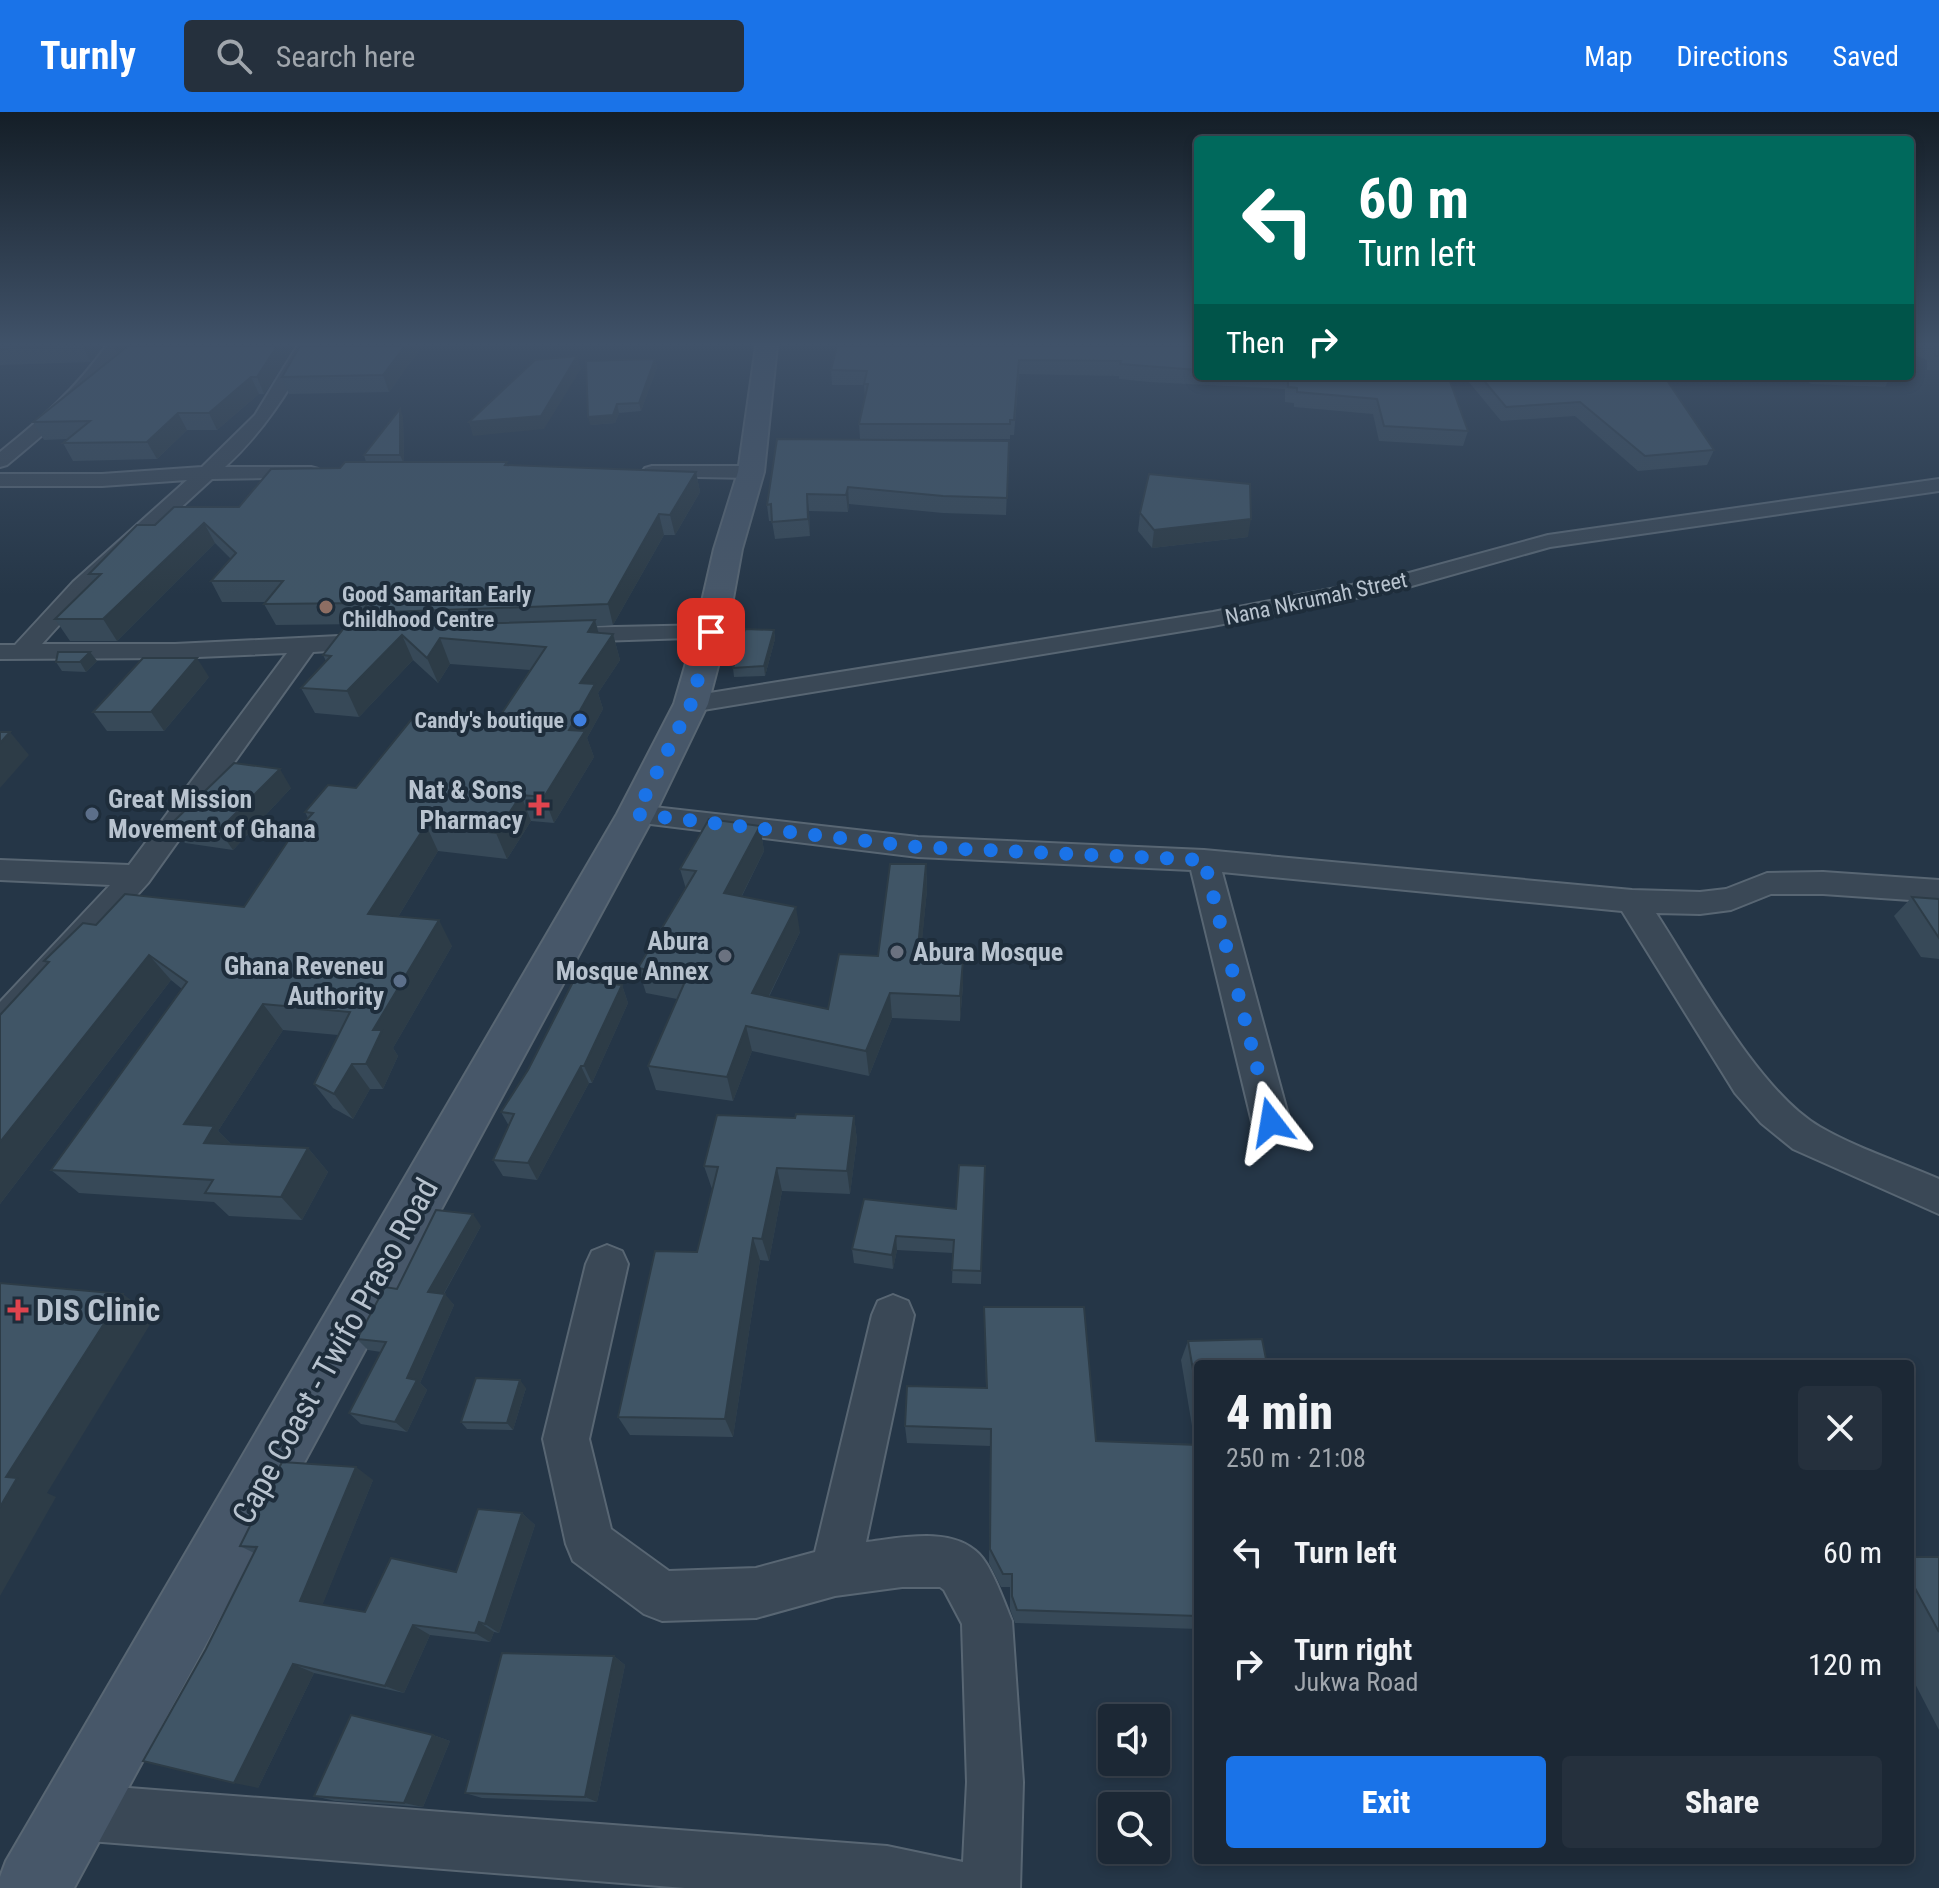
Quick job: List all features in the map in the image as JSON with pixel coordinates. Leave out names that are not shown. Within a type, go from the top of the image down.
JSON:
[{"type":"main road","name":"Cape Coast - Twifo Praso Road","points":[[33,1888],[636,814],[691,704],[711,632],[728,549],[757,456],[759,429]]},
{"type":"street","points":[[0,461],[40,429]]},
{"type":"street","points":[[11,652],[251,429]]},
{"type":"street","points":[[627,472],[757,456]]},
{"type":"street","points":[[0,480],[102,480],[207,473],[331,473]]},
{"type":"street","name":"Nana Nkrumah Street","points":[[691,704],[1213,619],[1401,582],[1548,541],[1939,485]]},
{"type":"street","points":[[548,636],[711,632]]},
{"type":"street","points":[[11,652],[175,651],[408,640]]},
{"type":"street","points":[[0,1024],[137,876],[305,645]]},
{"type":"street","points":[[636,814],[918,847],[1204,860],[1632,901],[1700,903],[1731,899],[1767,884],[1823,883],[1939,891]]},
{"type":"street","points":[[1204,860],[1271,1122]]},
{"type":"street","points":[[0,870],[137,876]]},
{"type":"street","points":[[1632,901],[1748,1083],[1774,1112],[1806,1138],[1939,1197]]},
{"type":"street","points":[[607,1264],[566,1439],[590,1544],[662,1596],[756,1593],[835,1571],[902,1562],[945,1562],[962,1572],[987,1621],[995,1782],[991,1888]]},
{"type":"street","points":[[835,1571],[893,1315]]},
{"type":"street","points":[[77,1812],[871,1874],[955,1888]]},
{"type":"building","points":[[80,429],[161,429],[147,442],[63,443]]},
{"type":"building","points":[[384,429],[400,429],[400,455],[364,455]]},
{"type":"building","points":[[1612,429],[1700,429],[1714,450],[1645,456]]},
{"type":"building","points":[[777,439],[1009,441],[1007,498],[943,496],[848,487],[846,495],[807,494],[808,519],[772,522],[771,504],[767,505]]},
{"type":"building","points":[[345,462],[507,462],[505,465],[696,472],[670,515],[659,514],[608,604],[361,613],[368,603],[264,604],[283,581],[211,581],[236,553],[204,523],[103,619],[55,619],[101,574],[89,574],[137,525],[155,525],[174,507],[239,507],[271,469],[340,468]]},
{"type":"building","points":[[1149,474],[1250,484],[1251,519],[1154,530],[1140,513]]},
{"type":"building","points":[[595,620],[588,632],[613,634],[580,683],[595,684],[569,730],[585,731],[544,797],[521,795],[496,833],[426,825],[368,914],[439,920],[373,1030],[382,1030],[366,1064],[352,1064],[334,1094],[314,1084],[350,1012],[263,1004],[184,1124],[214,1126],[204,1143],[308,1148],[281,1197],[205,1193],[213,1180],[51,1170],[187,982],[149,955],[0,1142],[0,1015],[49,962],[44,961],[83,923],[96,925],[125,894],[244,907],[290,838],[313,813],[305,812],[328,785],[356,788],[415,715],[496,722],[546,647],[440,638],[427,658],[402,635],[347,691],[301,688],[331,656],[323,655],[344,628]]},
{"type":"building","points":[[745,629],[774,630],[764,666],[733,668]]},
{"type":"building","points":[[58,652],[90,652],[80,662],[56,662]]},
{"type":"building","points":[[143,658],[197,658],[151,712],[93,712]]},
{"type":"building","points":[[0,732],[10,732],[0,743]]},
{"type":"building","points":[[234,763],[280,769],[219,830],[171,824]]},
{"type":"building","points":[[709,819],[760,826],[724,893],[796,907],[752,993],[828,1009],[839,954],[878,956],[890,864],[926,864],[917,958],[963,960],[960,996],[890,993],[866,1051],[746,1026],[727,1077],[648,1066],[687,977],[638,968],[696,871],[680,869]]},
{"type":"building","points":[[1912,897],[1939,899],[1939,938]]},
{"type":"building","points":[[574,980],[622,985],[584,1066],[581,1066],[528,1163],[493,1160],[514,1114],[501,1112],[528,1070]]},
{"type":"building","points":[[796,1114],[854,1116],[847,1171],[777,1168],[762,1239],[753,1238],[725,1419],[618,1417],[655,1251],[697,1252],[718,1167],[704,1166],[717,1115],[795,1118]]},
{"type":"building","points":[[959,1165],[985,1166],[981,1271],[952,1270],[954,1240],[896,1236],[892,1255],[852,1249],[864,1199],[956,1209]]},
{"type":"building","points":[[436,1210],[473,1214],[428,1292],[445,1294],[407,1378],[417,1380],[395,1422],[349,1413],[386,1342],[357,1339],[385,1287],[397,1289]]},
{"type":"building","points":[[0,1283],[123,1294],[6,1477],[17,1478],[0,1507]]},
{"type":"building","points":[[984,1307],[1084,1307],[1096,1441],[1194,1445],[1194,1616],[1017,1610],[1012,1596],[1012,1574],[1003,1574],[990,1549],[991,1429],[905,1426],[907,1386],[987,1388]]},
{"type":"building","points":[[1262,1339],[1266,1360],[1194,1360],[1194,1376],[1188,1341]]},
{"type":"building","points":[[476,1378],[520,1380],[507,1423],[461,1422]]},
{"type":"building","points":[[282,1462],[356,1467],[300,1601],[365,1612],[391,1558],[456,1572],[478,1509],[522,1513],[485,1624],[479,1622],[475,1633],[413,1625],[385,1686],[293,1664],[234,1783],[143,1761],[206,1649],[257,1547],[240,1546]]},
{"type":"building","points":[[1914,1557],[1939,1557],[1939,1632],[1914,1586]]},
{"type":"building","points":[[502,1653],[614,1656],[585,1797],[465,1793]]},
{"type":"building","points":[[351,1715],[433,1735],[404,1803],[314,1796]]},
{"type":"place","name":"Good Samaritan Early Childhood Centre","points":[[326,607]]},
{"type":"place","name":"Candy's boutique","points":[[580,720]]},
{"type":"place","name":"Nat & Sons Pharmacy","points":[[539,805]]},
{"type":"place","name":"Great Mission Movement of Ghana","points":[[92,814]]},
{"type":"place","name":"Abura Mosque","points":[[897,952]]},
{"type":"place","name":"Abura Mosque Annex","points":[[725,956]]},
{"type":"place","name":"Ghana Reveneu Authority","points":[[400,981]]},
{"type":"place","name":"DIS Clinic","points":[[18,1310]]},
{"type":"route","points":[[711,632],[691,704],[636,814],[918,847],[1204,860],[1271,1122]]}]
